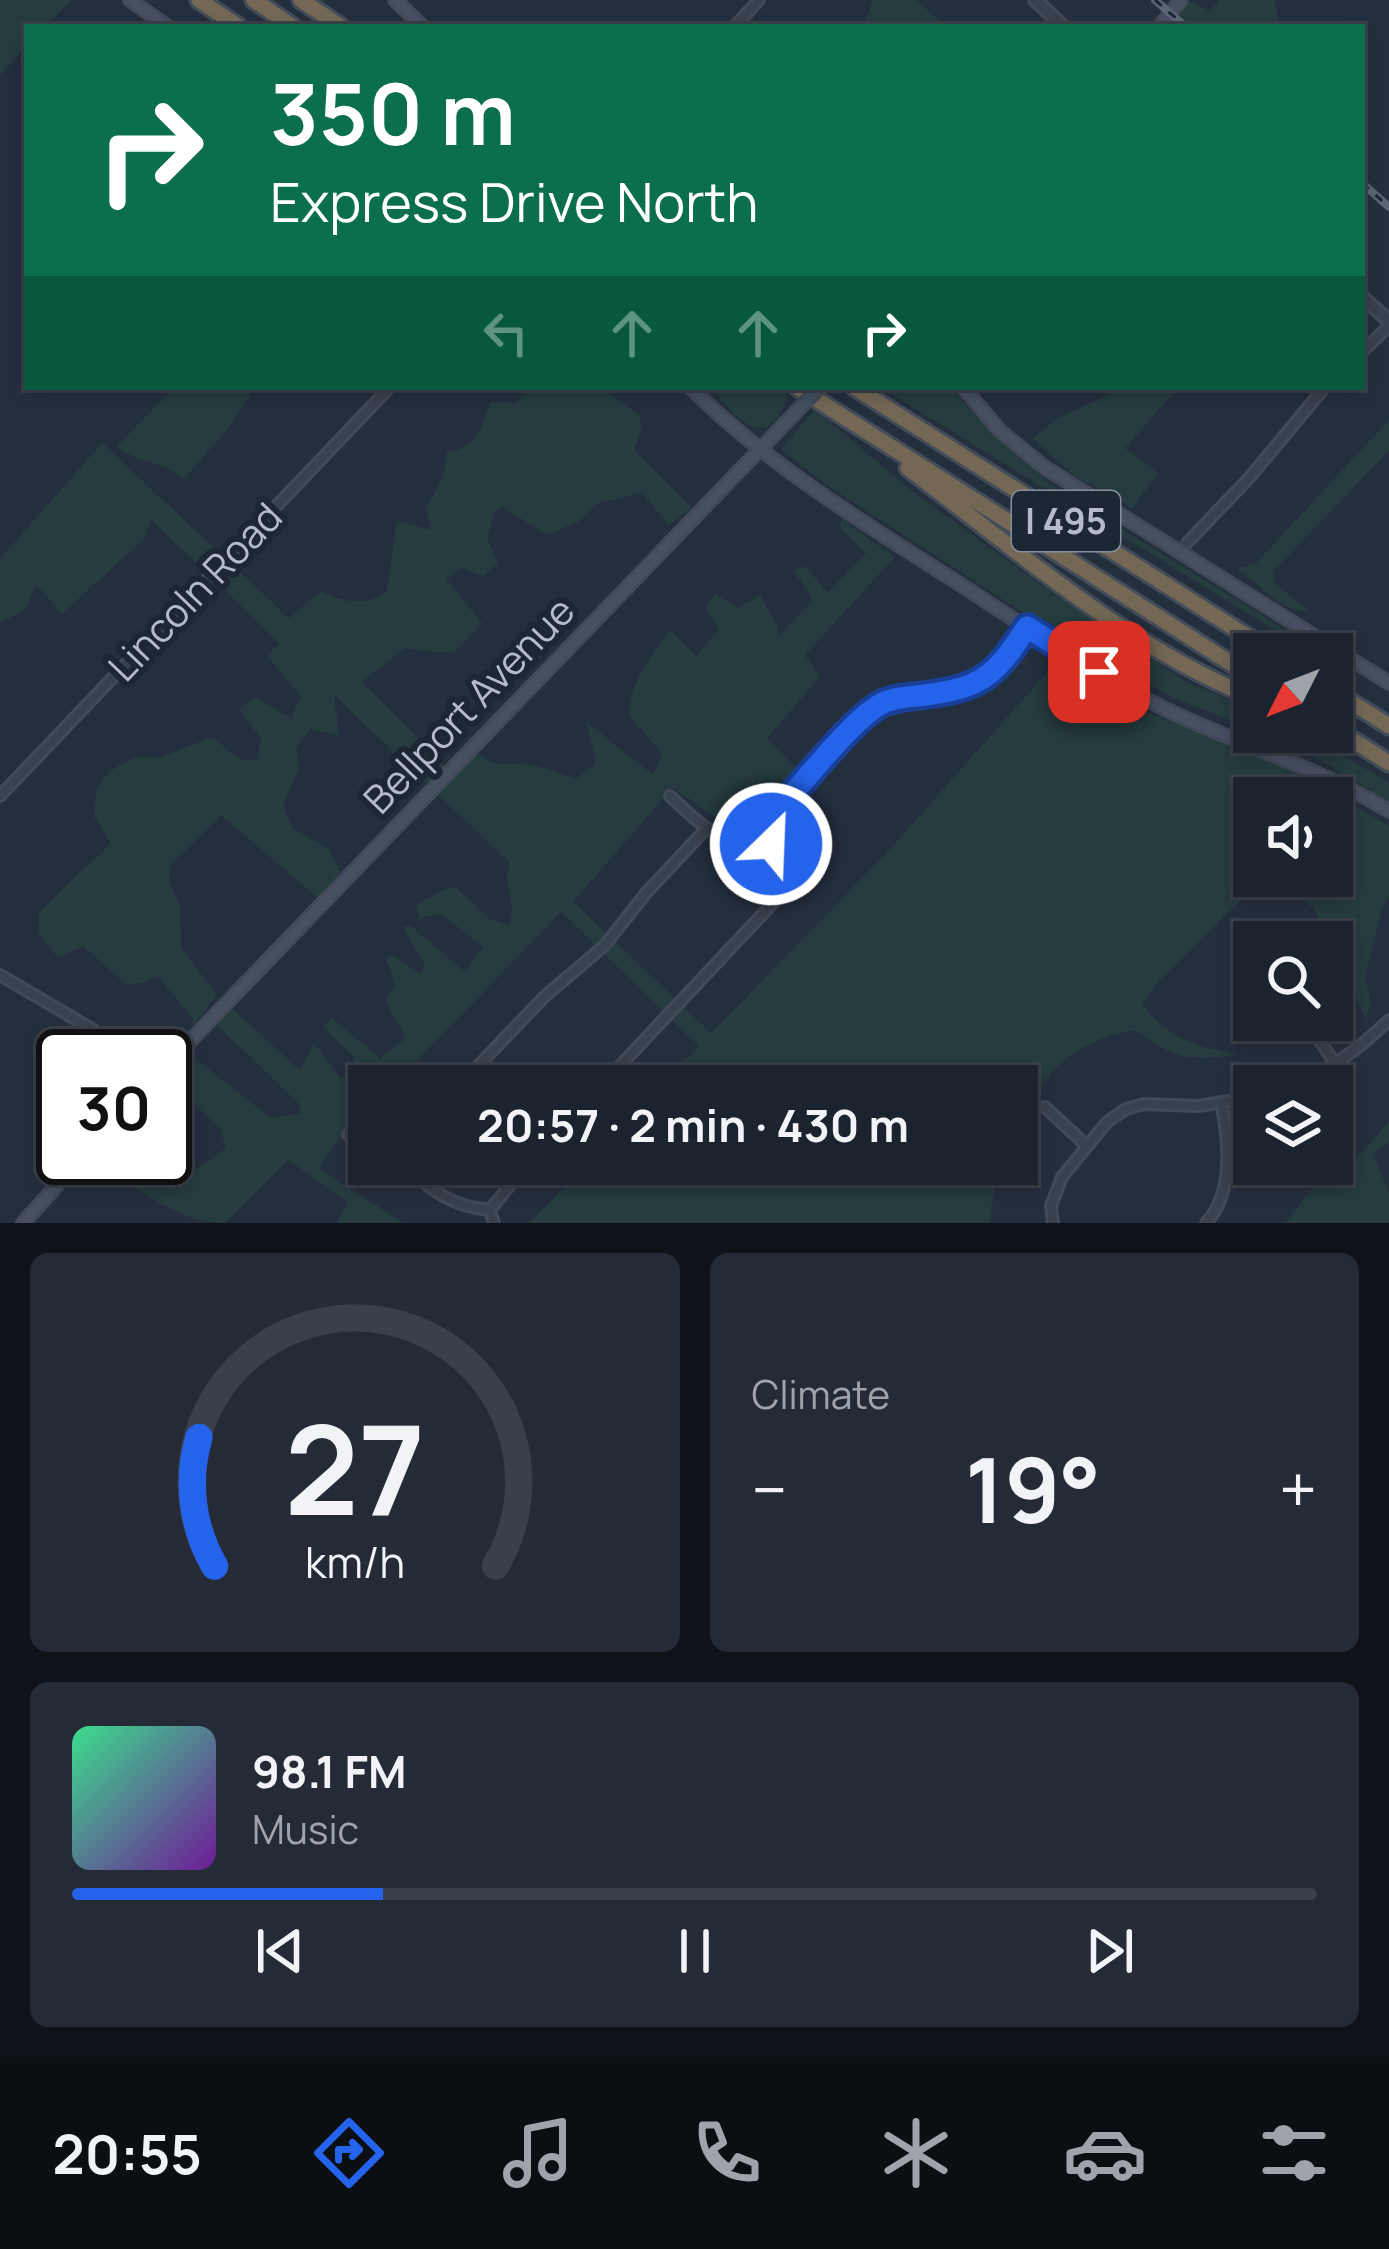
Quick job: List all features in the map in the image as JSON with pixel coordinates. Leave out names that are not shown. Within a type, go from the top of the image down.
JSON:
[{"type":"highway","points":[[200,0],[235,24]]},
{"type":"highway","points":[[254,0],[289,24]]},
{"type":"highway","points":[[301,0],[336,24]]},
{"type":"highway","name":"I 495","points":[[802,390],[1233,664]]},
{"type":"highway","name":"I 495","points":[[859,390],[1242,633]]},
{"type":"highway","points":[[878,438],[897,460],[1041,573],[1195,671],[1233,688]]},
{"type":"highway","points":[[1353,703],[1389,726]]},
{"type":"highway","points":[[1353,741],[1383,760]]},
{"type":"highway","points":[[1353,748],[1383,760]]},
{"type":"main road","points":[[130,0],[164,24]]},
{"type":"main road","points":[[395,0],[420,24]]},
{"type":"main road","points":[[1161,24],[1180,0]]},
{"type":"main road","points":[[694,390],[759,451],[836,506],[1027,627],[1164,708],[1315,771],[1389,811]]},
{"type":"main road","name":"Bellport Avenue","points":[[192,1039],[817,390]]},
{"type":"main road","points":[[966,390],[1000,430],[1044,467],[1389,683]]},
{"type":"main road","points":[[22,1223],[57,1185]]},
{"type":"street","points":[[737,24],[759,0]]},
{"type":"street","points":[[1035,0],[1061,24]]},
{"type":"street","points":[[1365,300],[1389,323],[1365,349]]},
{"type":"street","name":"Lincoln Road","points":[[0,796],[387,390]]},
{"type":"street","points":[[1187,543],[1322,390]]},
{"type":"street","points":[[621,1065],[766,914],[778,890],[771,844],[778,814],[788,798],[881,704],[976,685],[1006,659],[1027,627]]},
{"type":"street","points":[[670,796],[705,830],[735,842],[771,844]]},
{"type":"street","points":[[479,1065],[544,997],[605,945],[705,830]]},
{"type":"street","points":[[0,975],[92,1029]]},
{"type":"street","points":[[1320,1041],[1336,1064],[1389,1020]]},
{"type":"street","points":[[1053,1223],[1051,1206],[1062,1177],[1107,1122],[1126,1109],[1233,1100]]},
{"type":"street","points":[[1206,1223],[1226,1191],[1221,1102]]},
{"type":"street","points":[[1045,1107],[1087,1146]]},
{"type":"street","points":[[426,1185],[449,1200],[490,1210]]},
{"type":"street","points":[[490,1210],[510,1185]]},
{"type":"street","points":[[490,1210],[494,1223]]},
{"type":"green space","points":[[0,0],[71,0],[48,24],[24,24],[24,49],[0,75]]},
{"type":"green space","points":[[873,0],[916,0],[944,24],[864,24]]},
{"type":"green space","points":[[1220,0],[1275,0],[1279,24],[1186,24],[1177,16],[1188,1],[1210,11]]},
{"type":"green space","points":[[171,390],[253,390],[230,426],[184,479],[117,446]]},
{"type":"green space","points":[[526,390],[605,390],[640,416],[641,431],[634,449],[692,508],[669,525],[642,493],[598,503],[579,521],[547,535],[503,507],[495,512],[487,539],[498,563],[483,576],[462,568],[446,579],[482,623],[454,653],[404,649],[362,682],[456,777],[468,759],[479,754],[500,764],[537,766],[576,779],[596,763],[586,722],[653,775],[662,754],[629,715],[638,680],[670,630],[696,656],[719,630],[705,606],[716,594],[738,608],[760,595],[777,625],[778,637],[813,600],[794,571],[805,566],[828,593],[866,553],[839,526],[842,519],[895,557],[805,655],[820,677],[767,738],[799,772],[768,812],[759,834],[722,822],[672,788],[573,902],[711,1033],[885,855],[1054,664],[1088,679],[1112,698],[1233,746],[1233,753],[1251,753],[1302,777],[1233,777],[1233,897],[1244,897],[1142,1003],[1163,1026],[1185,1040],[1241,1055],[1185,1056],[1135,1030],[1081,1049],[1038,1093],[1038,1065],[681,1065],[699,1046],[561,912],[412,1065],[355,1065],[352,1055],[323,1026],[332,1018],[380,1058],[406,1038],[385,1000],[395,985],[386,957],[395,956],[419,974],[425,964],[402,927],[411,926],[465,972],[483,947],[441,914],[420,918],[416,905],[456,887],[489,919],[509,925],[510,863],[334,695],[339,736],[310,729],[296,748],[299,768],[283,806],[292,828],[329,849],[341,873],[318,898],[221,815],[170,865],[169,883],[180,905],[181,948],[217,995],[193,1026],[193,1019],[158,976],[126,984],[83,946],[58,958],[39,933],[39,912],[111,843],[94,817],[97,787],[109,772],[134,757],[158,758],[213,737],[240,760],[257,760],[261,738],[239,710],[255,697],[291,718],[301,697],[267,656],[279,643],[151,519],[145,538],[62,614],[37,585],[25,609],[0,623],[0,559],[102,443],[289,618],[321,591],[345,600],[371,599],[387,591],[397,521],[432,530],[426,508],[443,477],[447,452],[465,446],[481,428],[491,402],[515,403]]},
{"type":"green space","points":[[714,390],[780,390],[788,395],[780,414],[761,428],[730,409]]},
{"type":"green space","points":[[885,390],[953,390],[1002,443],[1057,489],[1291,633],[1280,633]]},
{"type":"green space","points":[[1110,390],[1176,390],[1125,448],[1158,473],[1132,508],[1076,477],[1033,439],[1054,420]]},
{"type":"green space","points":[[815,409],[909,489],[1055,595],[1187,682],[1233,701],[1233,722],[1170,696],[1048,629],[825,484],[781,449]]},
{"type":"green space","points":[[1389,420],[1389,451],[1273,571],[1274,582],[1310,613],[1283,606],[1237,568],[1255,564]]},
{"type":"green space","points":[[1309,753],[1339,753],[1389,783],[1389,802],[1353,777]]},
{"type":"green space","points":[[1353,805],[1389,826],[1389,899],[1383,906],[1365,976],[1371,1004],[1366,1019],[1353,991],[1353,921],[1320,921],[1302,897],[1353,897]]},
{"type":"green space","points":[[233,1009],[299,1070],[314,1043],[341,1078],[348,1076],[348,1130],[319,1168],[403,1223],[337,1223],[348,1202],[288,1160],[225,1223],[173,1210],[134,1185],[192,1185],[192,1172],[226,1148],[220,1128],[192,1103],[192,1056],[271,1118],[301,1114],[300,1105],[215,1023]]},
{"type":"green space","points":[[1389,1122],[1389,1142],[1373,1154],[1389,1192],[1389,1223],[1285,1223],[1315,1185],[1353,1185],[1354,1161]]},
{"type":"green space","points":[[566,1185],[995,1185],[990,1223],[530,1223]]},
{"type":"railway","points":[[1155,0],[1183,24]]},
{"type":"railway","points":[[1365,186],[1389,207]]},
{"type":"route","points":[[771,844],[778,814],[788,798],[866,716],[899,698],[976,685],[1006,659],[1027,627],[1099,672]]}]
